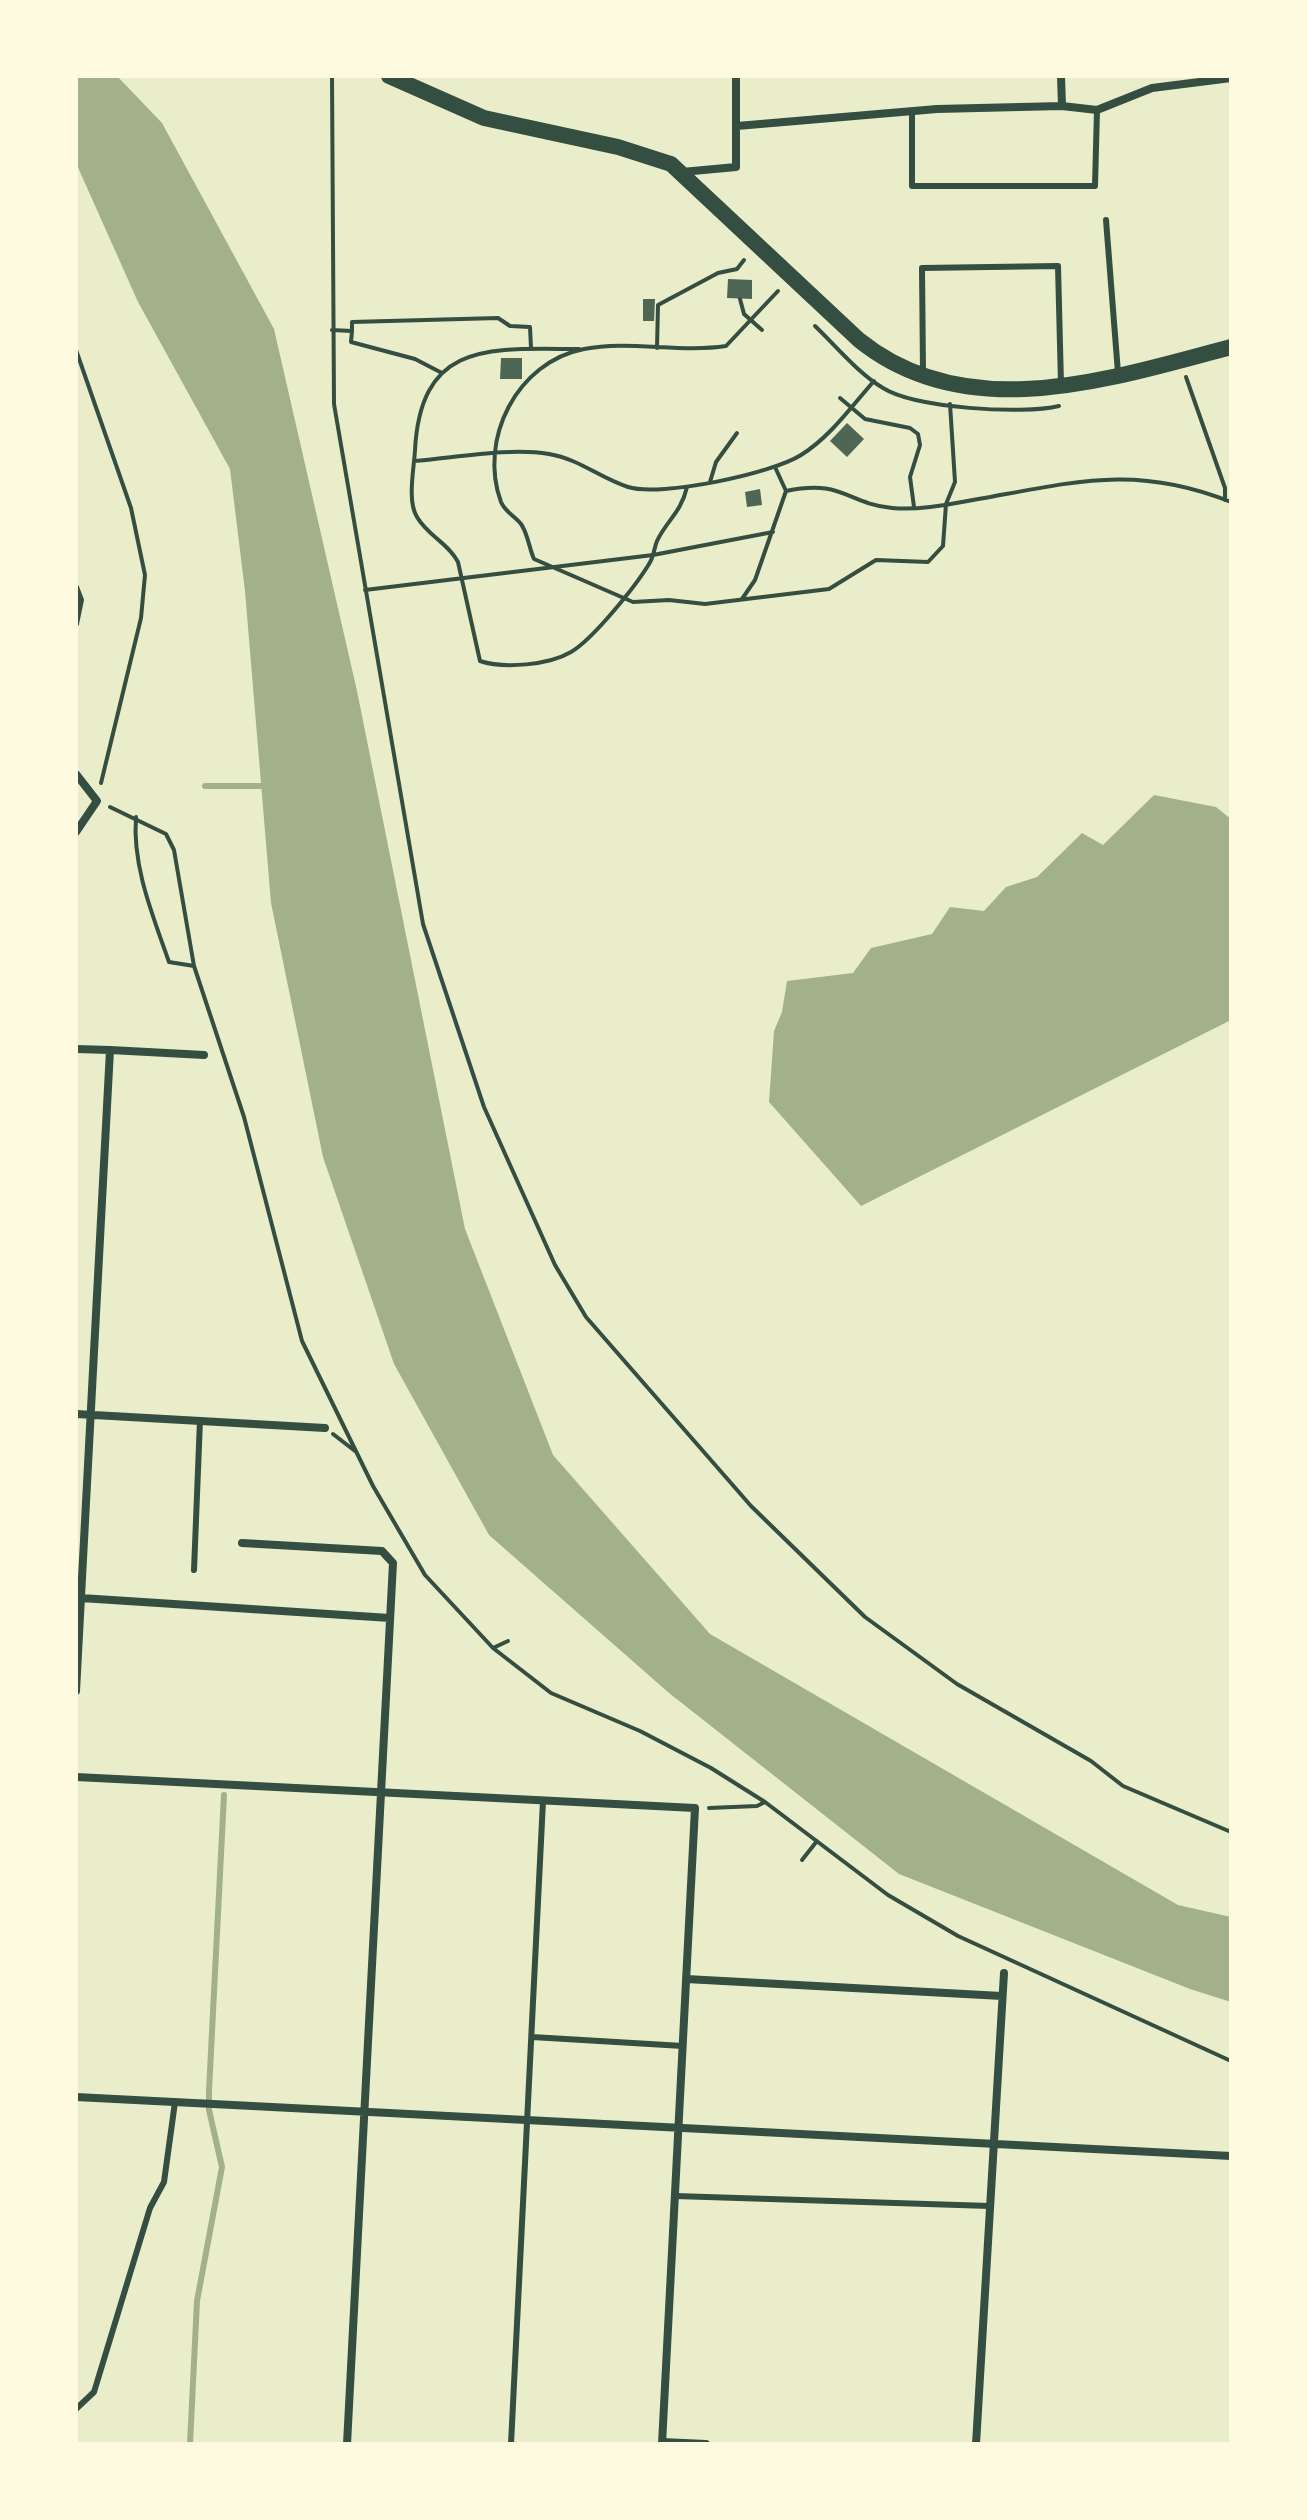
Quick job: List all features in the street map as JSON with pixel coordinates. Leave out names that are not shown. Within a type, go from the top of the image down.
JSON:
[{"type":"main road","points":[[389,76],[484,118],[653,156],[682,172],[859,340],[888,363],[923,379],[973,389],[1018,390],[1061,385],[1231,347]]},
{"type":"street","points":[[682,172],[736,167],[736,76]]},
{"type":"street","points":[[1061,76],[1062,106]]},
{"type":"street","points":[[737,126],[912,112],[1062,106],[1097,110],[1152,88],[1231,78]]},
{"type":"street","points":[[76,774],[97,801],[76,832]]},
{"type":"street","points":[[76,1049],[204,1055]]},
{"type":"street","points":[[76,1691],[81,1598],[79,1562],[110,1050]]},
{"type":"street","points":[[76,1414],[325,1428]]},
{"type":"street","points":[[242,1543],[382,1551],[393,1563],[347,2444]]},
{"type":"street","points":[[81,1598],[390,1618]]},
{"type":"street","points":[[76,1777],[695,1808],[662,2443],[706,2444]]},
{"type":"street","points":[[976,2444],[1004,1973]]},
{"type":"street","points":[[686,1979],[1002,1996]]},
{"type":"street","points":[[76,2097],[1231,2156]]},
{"type":"lane","points":[[912,112],[912,186],[1095,186],[1097,110]]},
{"type":"lane","points":[[1106,220],[1118,373]]},
{"type":"lane","points":[[923,379],[922,268],[1058,266],[1061,385]]},
{"type":"lane","points":[[76,587],[81,600],[76,624]]},
{"type":"lane","points":[[194,1570],[200,1420]]},
{"type":"lane","points":[[511,2444],[543,1801]]},
{"type":"lane","points":[[532,2037],[683,2046]]},
{"type":"lane","points":[[76,2409],[94,2392],[150,2208],[164,2182],[175,2102]]},
{"type":"lane","points":[[675,2196],[990,2206]]},
{"type":"path","points":[[332,76],[335,101],[334,404],[423,924],[442,990],[484,1107],[555,1265],[586,1317],[751,1506],[865,1617],[957,1684],[1091,1761],[1123,1786],[1231,1832]]},
{"type":"path","points":[[657,348],[658,305],[718,273],[737,269],[744,260]]},
{"type":"path","points":[[687,487],[683,504],[658,538],[653,555],[623,599],[574,650],[561,657],[491,664],[480,661],[458,562],[450,547],[427,530],[416,517],[413,507],[416,419],[427,390],[442,373],[463,359],[494,349],[726,346],[778,291]]},
{"type":"path","points":[[740,299],[740,306],[762,330]]},
{"type":"path","points":[[442,373],[405,355],[351,342],[352,322],[498,318],[510,326],[530,327],[531,349]]},
{"type":"path","points":[[332,330],[352,331]]},
{"type":"path","points":[[584,349],[551,363],[530,378],[512,400],[497,428],[500,500],[525,531],[534,559],[623,599],[705,604],[741,601],[829,589],[876,560],[928,562],[938,556],[943,546],[946,504],[955,482],[950,404]]},
{"type":"path","points":[[76,350],[131,508],[145,575],[141,618],[97,801],[166,834],[174,850],[194,966],[244,1117],[302,1341],[357,1452],[425,1575],[493,1648],[551,1693],[640,1731],[765,1802],[888,1895],[958,1936],[1231,2061]]},
{"type":"path","points":[[1185,374],[1228,501]]},
{"type":"path","points":[[414,461],[545,453],[574,459],[627,486],[649,490],[687,487],[775,467],[799,456],[826,435],[874,381]]},
{"type":"path","points":[[840,398],[865,419],[910,428],[918,434],[920,445],[910,477],[914,507]]},
{"type":"path","points":[[710,482],[716,462],[737,433]]},
{"type":"path","points":[[741,601],[755,580],[786,491],[775,467]]},
{"type":"path","points":[[786,491],[821,486],[892,508],[946,504],[1106,479],[1175,483],[1228,501]]},
{"type":"path","points":[[365,590],[653,555],[773,532]]},
{"type":"path","points":[[136,817],[134,837],[147,897],[169,962],[194,966]]},
{"type":"path","points":[[325,1428],[357,1452]]},
{"type":"path","points":[[493,1648],[508,1641]]},
{"type":"path","points":[[695,1808],[757,1806],[765,1802]]},
{"type":"path","points":[[802,1860],[817,1841]]},
{"type":"shaded area","points":[[76,76],[117,76],[162,123],[274,329],[357,691],[465,1229],[553,1455],[710,1634],[1178,1905],[1231,1917],[1231,2002],[1190,1989],[899,1874],[669,1693],[489,1535],[394,1364],[323,1157],[271,903],[245,591],[230,469],[138,302],[76,163]]},
{"type":"shaded area","points":[[1154,795],[1216,807],[1231,819],[1231,1020],[861,1206],[769,1102],[774,1031],[782,1012],[787,981],[853,973],[871,948],[932,934],[950,907],[984,911],[1006,887],[1037,877],[1082,833],[1103,845]]},
{"type":"building","points":[[728,279],[752,280],[752,299],[727,298]]},
{"type":"building","points":[[643,299],[655,299],[654,321],[643,321]]},
{"type":"building","points":[[501,358],[522,358],[522,379],[500,379]]},
{"type":"building","points":[[847,423],[864,439],[847,457],[830,441]]},
{"type":"building","points":[[760,489],[762,505],[747,507],[745,492]]},
{"type":"waterway","points":[[205,786],[269,786]]},
{"type":"waterway","points":[[190,2444],[197,2301],[222,2167],[209,2110],[209,2091],[224,1795]]}]
